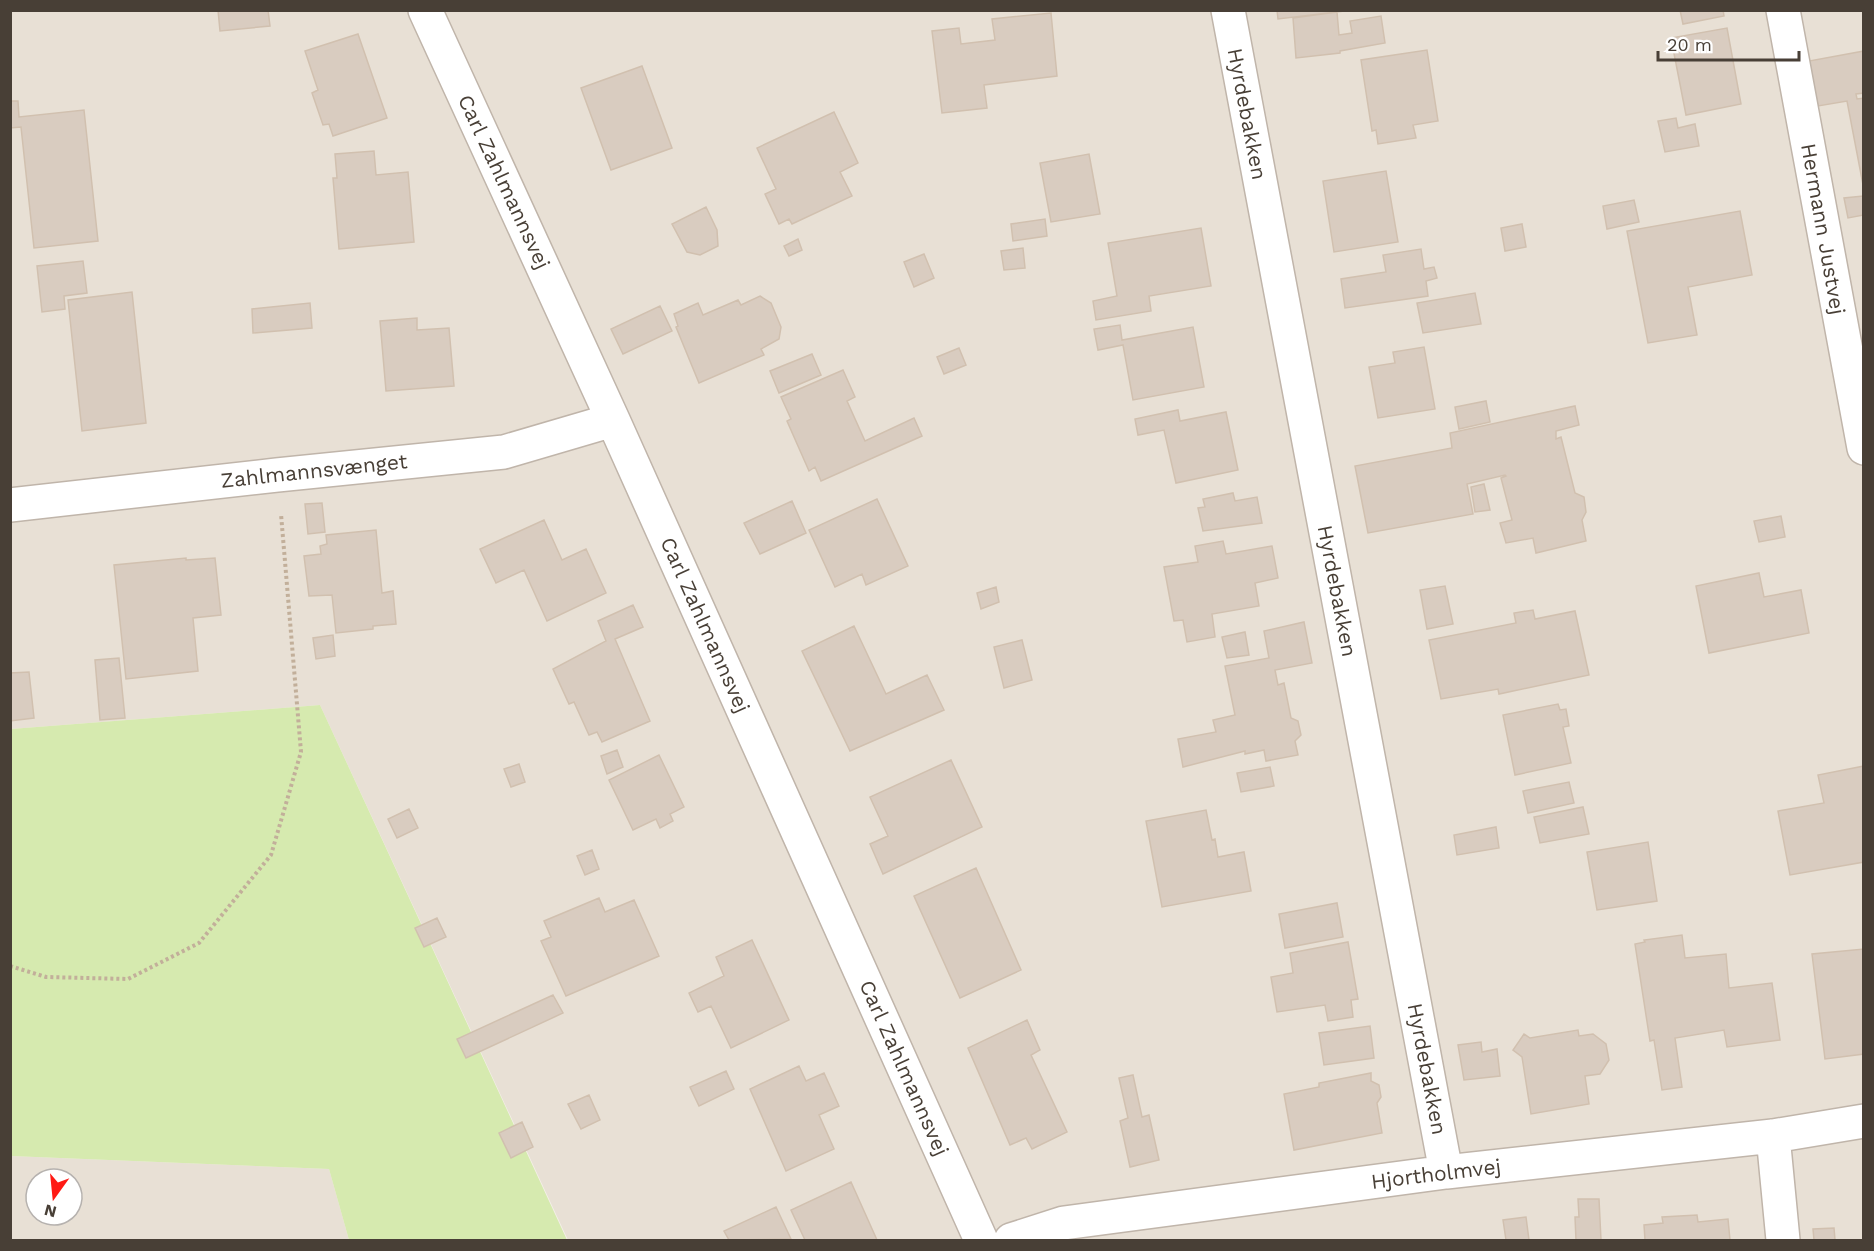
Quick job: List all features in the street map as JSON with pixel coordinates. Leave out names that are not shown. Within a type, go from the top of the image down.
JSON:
[{"type":"street","name":"Carl Zahlmannsvej","points":[[425,10],[613,420],[981,1240]]},
{"type":"street","name":"Hyrdebakken","points":[[1228,10],[1446,1172]]},
{"type":"street","name":"Hermann Justvej","points":[[1783,10],[1863,448]]},
{"type":"street","name":"Zahlmannsvænget","points":[[10,506],[277,475],[504,452],[613,420]]},
{"type":"street","name":"Hjortholmvej","points":[[1011,1240],[1064,1222],[1446,1172],[1773,1136],[1863,1121]]},
{"type":"street","points":[[1773,1136],[1783,1240]]},
{"type":"path","points":[[10,966],[45,977],[128,979],[199,943],[271,855],[301,752],[277,475]]},
{"type":"shaded area","points":[[11,11],[1863,11],[1863,1240],[568,1240],[320,705],[11,729]]},
{"type":"shaded area","points":[[11,1156],[329,1169],[349,1240],[11,1240]]},
{"type":"green space","points":[[320,705],[567,1240],[349,1240],[329,1169],[11,1156],[11,729]]},
{"type":"building","points":[[218,10],[268,10],[270,26],[220,31]]},
{"type":"building","points":[[1277,10],[1353,10],[1278,19]]},
{"type":"building","points":[[1680,10],[1723,10],[1724,16],[1683,24]]},
{"type":"building","points":[[1337,12],[1339,35],[1352,33],[1350,21],[1381,16],[1385,43],[1340,51],[1340,53],[1296,58],[1293,18]]},
{"type":"building","points":[[1051,13],[1057,76],[984,85],[987,108],[942,113],[932,31],[959,28],[961,44],[995,40],[992,19]]},
{"type":"building","points":[[1727,28],[1741,104],[1686,115],[1671,38]]},
{"type":"building","points":[[358,34],[387,118],[333,136],[329,124],[323,125],[312,93],[318,90],[305,51]]},
{"type":"building","points":[[1427,50],[1438,121],[1413,125],[1416,138],[1378,144],[1376,130],[1372,131],[1361,60]]},
{"type":"building","points":[[1864,51],[1864,93],[1856,94],[1857,99],[1864,98],[1864,190],[1847,101],[1818,106],[1809,61]]},
{"type":"building","points":[[642,66],[672,148],[611,170],[581,88]]},
{"type":"building","points":[[10,101],[18,101],[19,117],[84,110],[98,241],[34,248],[21,127],[10,128]]},
{"type":"building","points":[[834,112],[858,163],[840,172],[852,196],[792,224],[789,219],[779,224],[765,194],[776,189],[757,148]]},
{"type":"building","points":[[1676,118],[1678,128],[1695,124],[1699,146],[1665,152],[1658,121]]},
{"type":"building","points":[[374,151],[376,175],[408,172],[414,242],[339,249],[333,178],[337,178],[335,154]]},
{"type":"building","points":[[1089,154],[1100,214],[1051,222],[1040,163]]},
{"type":"building","points":[[1386,171],[1398,242],[1334,252],[1323,181]]},
{"type":"building","points":[[1863,196],[1864,215],[1848,218],[1844,198]]},
{"type":"building","points":[[1634,200],[1639,222],[1607,229],[1603,206]]},
{"type":"building","points":[[706,207],[717,230],[718,246],[700,255],[687,252],[672,224]]},
{"type":"building","points":[[1740,211],[1752,275],[1688,287],[1697,335],[1648,343],[1627,231]]},
{"type":"building","points":[[1045,219],[1047,236],[1013,241],[1011,224]]},
{"type":"building","points":[[1522,224],[1526,247],[1505,251],[1501,228]]},
{"type":"building","points":[[1201,228],[1211,286],[1149,296],[1151,311],[1096,320],[1093,301],[1117,296],[1108,243]]},
{"type":"building","points":[[798,239],[802,250],[789,256],[784,246]]},
{"type":"building","points":[[1023,248],[1025,268],[1004,270],[1001,251]]},
{"type":"building","points":[[1421,249],[1424,269],[1434,267],[1437,278],[1426,281],[1428,296],[1345,308],[1341,279],[1386,272],[1383,255]]},
{"type":"building","points":[[924,254],[934,278],[914,287],[904,262]]},
{"type":"building","points":[[83,261],[87,293],[64,296],[65,309],[42,312],[37,266]]},
{"type":"building","points":[[132,292],[146,423],[82,431],[68,300]]},
{"type":"building","points":[[1475,293],[1481,324],[1423,333],[1417,303]]},
{"type":"building","points":[[760,296],[771,303],[781,327],[779,339],[761,349],[764,355],[699,383],[676,327],[678,326],[674,314],[698,303],[703,315],[738,300],[741,305]]},
{"type":"building","points":[[310,303],[312,328],[253,333],[252,309]]},
{"type":"building","points":[[660,306],[672,331],[623,354],[611,329]]},
{"type":"building","points":[[417,318],[417,330],[449,328],[454,386],[386,391],[380,321]]},
{"type":"building","points":[[1120,325],[1122,340],[1193,327],[1204,387],[1133,400],[1123,345],[1098,350],[1094,329]]},
{"type":"building","points":[[1424,347],[1435,409],[1378,418],[1369,367],[1395,363],[1393,352]]},
{"type":"building","points":[[959,348],[966,365],[944,374],[937,357]]},
{"type":"building","points":[[812,354],[821,375],[779,393],[770,371]]},
{"type":"building","points":[[843,370],[855,397],[847,401],[865,441],[914,418],[922,436],[821,481],[815,467],[809,471],[787,421],[791,419],[781,397]]},
{"type":"building","points":[[1486,401],[1490,422],[1459,429],[1455,407]]},
{"type":"building","points":[[1575,406],[1579,425],[1556,431],[1556,439],[1561,437],[1575,493],[1584,497],[1586,512],[1582,520],[1586,541],[1536,553],[1533,538],[1506,543],[1500,523],[1512,520],[1501,478],[1505,475],[1467,484],[1473,514],[1368,533],[1355,466],[1452,448],[1450,433]]},
{"type":"building","points":[[1178,410],[1180,421],[1226,412],[1238,470],[1176,483],[1164,430],[1138,435],[1135,419]]},
{"type":"building","points":[[1484,484],[1490,510],[1475,512],[1471,487]]},
{"type":"building","points":[[1233,493],[1235,501],[1257,497],[1262,523],[1203,531],[1198,508],[1205,507],[1203,499]]},
{"type":"building","points":[[877,499],[908,566],[866,585],[862,574],[835,587],[809,530]]},
{"type":"building","points":[[792,501],[806,533],[760,554],[744,523]]},
{"type":"building","points":[[322,503],[325,532],[308,534],[305,504]]},
{"type":"building","points":[[1781,516],[1785,537],[1759,542],[1754,521]]},
{"type":"building","points":[[544,520],[562,560],[586,549],[606,593],[547,621],[524,570],[496,583],[480,549]]},
{"type":"building","points":[[376,530],[382,593],[393,591],[396,624],[336,633],[332,595],[309,596],[304,556],[321,554],[320,546],[327,544],[326,535]]},
{"type":"building","points":[[1223,541],[1226,554],[1272,546],[1278,578],[1255,583],[1259,606],[1212,614],[1215,637],[1187,642],[1183,620],[1174,621],[1164,567],[1198,562],[1195,546]]},
{"type":"building","points":[[186,558],[186,560],[215,558],[221,615],[193,618],[198,671],[126,679],[114,565]]},
{"type":"building","points":[[1759,573],[1764,597],[1801,590],[1809,633],[1709,653],[1696,586]]},
{"type":"building","points":[[1445,586],[1453,624],[1427,629],[1420,590]]},
{"type":"building","points":[[996,587],[999,602],[981,609],[977,593]]},
{"type":"building","points":[[633,605],[643,627],[615,639],[650,721],[602,742],[597,732],[589,735],[574,702],[569,704],[553,669],[606,641],[598,621]]},
{"type":"building","points":[[1533,610],[1535,619],[1575,611],[1589,675],[1499,694],[1498,689],[1441,699],[1429,640],[1516,623],[1514,613]]},
{"type":"building","points":[[1304,622],[1312,663],[1275,670],[1278,685],[1284,683],[1291,718],[1298,721],[1301,735],[1295,741],[1298,755],[1266,761],[1264,750],[1245,754],[1245,751],[1183,767],[1178,739],[1216,732],[1213,720],[1235,715],[1225,666],[1269,658],[1264,631]]},
{"type":"building","points":[[854,626],[886,694],[927,675],[944,710],[850,751],[802,651]]},
{"type":"building","points":[[1245,632],[1249,655],[1227,658],[1222,637]]},
{"type":"building","points":[[333,635],[335,656],[316,659],[313,638]]},
{"type":"building","points":[[1022,640],[1032,680],[1004,688],[994,647]]},
{"type":"building","points":[[119,658],[125,718],[100,720],[95,660]]},
{"type":"building","points":[[29,672],[34,718],[10,721],[10,673]]},
{"type":"building","points":[[1558,704],[1560,710],[1566,709],[1569,726],[1563,727],[1571,763],[1515,775],[1503,715]]},
{"type":"building","points":[[617,750],[623,767],[607,774],[601,756]]},
{"type":"building","points":[[659,755],[684,807],[670,814],[673,821],[660,828],[656,819],[633,830],[609,780]]},
{"type":"building","points":[[951,760],[982,827],[883,874],[870,844],[888,836],[870,797]]},
{"type":"building","points":[[519,764],[525,782],[511,787],[504,769]]},
{"type":"building","points":[[1864,766],[1864,862],[1790,875],[1778,811],[1824,803],[1818,775]]},
{"type":"building","points":[[1270,767],[1274,786],[1241,792],[1237,773]]},
{"type":"building","points":[[1569,782],[1574,803],[1528,813],[1523,791]]},
{"type":"building","points":[[1583,807],[1589,834],[1540,843],[1534,817]]},
{"type":"building","points":[[409,809],[418,828],[397,838],[388,819]]},
{"type":"building","points":[[1206,810],[1218,857],[1244,852],[1251,891],[1162,907],[1146,821]]},
{"type":"building","points":[[1496,827],[1499,848],[1457,855],[1454,835]]},
{"type":"building","points":[[1648,842],[1657,901],[1597,910],[1587,852]]},
{"type":"building","points":[[592,850],[599,869],[585,875],[577,856]]},
{"type":"building","points":[[976,868],[1021,970],[960,998],[914,896]]},
{"type":"building","points":[[599,898],[605,912],[634,900],[659,956],[566,996],[541,941],[551,937],[544,921]]},
{"type":"building","points":[[1337,903],[1343,937],[1285,948],[1279,914]]},
{"type":"building","points":[[437,918],[446,937],[424,947],[415,928]]},
{"type":"building","points":[[1682,935],[1685,958],[1726,954],[1729,988],[1772,983],[1780,1040],[1727,1047],[1724,1030],[1675,1038],[1682,1087],[1662,1090],[1654,1040],[1650,1041],[1635,944],[1645,942],[1644,940]]},
{"type":"building","points":[[752,940],[789,1020],[731,1048],[711,1006],[698,1012],[689,993],[724,976],[716,957]]},
{"type":"building","points":[[1348,942],[1358,999],[1351,1000],[1353,1017],[1328,1021],[1325,1005],[1277,1012],[1271,977],[1293,973],[1290,953]]},
{"type":"building","points":[[1864,949],[1864,1054],[1825,1059],[1812,954]]},
{"type":"building","points":[[553,995],[563,1013],[466,1058],[457,1039]]},
{"type":"building","points":[[1027,1020],[1040,1050],[1031,1055],[1067,1132],[1032,1149],[1026,1138],[1010,1145],[968,1048]]},
{"type":"building","points":[[1370,1026],[1374,1058],[1324,1065],[1319,1033]]},
{"type":"building","points":[[1578,1030],[1579,1036],[1593,1034],[1606,1044],[1609,1060],[1600,1074],[1585,1076],[1589,1104],[1531,1114],[1522,1057],[1513,1050],[1524,1034],[1530,1038]]},
{"type":"building","points":[[1481,1042],[1482,1052],[1497,1049],[1500,1076],[1464,1080],[1458,1045]]},
{"type":"building","points":[[799,1066],[806,1081],[824,1073],[839,1106],[819,1115],[834,1149],[786,1171],[750,1089]]},
{"type":"building","points":[[726,1071],[734,1089],[699,1106],[690,1087]]},
{"type":"building","points":[[1371,1073],[1371,1081],[1379,1085],[1381,1097],[1377,1103],[1382,1133],[1294,1150],[1284,1094],[1319,1087],[1319,1083]]},
{"type":"building","points":[[1133,1075],[1142,1117],[1149,1115],[1159,1160],[1130,1167],[1120,1121],[1128,1118],[1119,1078]]},
{"type":"building","points":[[589,1095],[600,1120],[581,1129],[568,1104]]},
{"type":"building","points":[[522,1122],[533,1147],[511,1158],[499,1133]]},
{"type":"building","points":[[851,1182],[877,1240],[805,1240],[791,1210]]},
{"type":"building","points":[[1578,1199],[1599,1199],[1601,1240],[1576,1240],[1575,1217],[1579,1217]]},
{"type":"building","points":[[776,1207],[791,1239],[729,1240],[724,1231]]},
{"type":"building","points":[[1697,1215],[1698,1222],[1728,1219],[1730,1240],[1645,1240],[1644,1225],[1663,1223],[1662,1217]]},
{"type":"building","points":[[1526,1217],[1529,1240],[1506,1240],[1503,1220]]},
{"type":"building","points":[[1834,1228],[1835,1240],[1814,1240],[1813,1229]]}]
